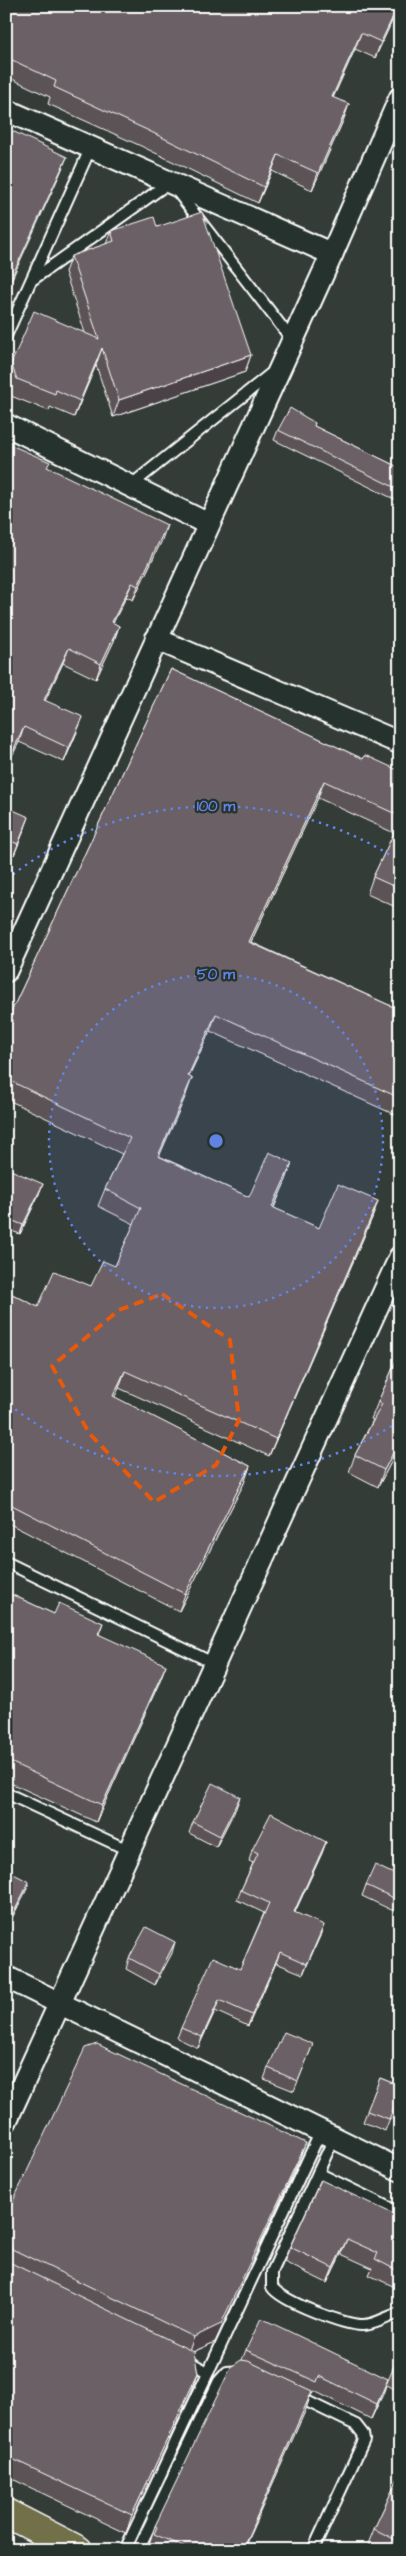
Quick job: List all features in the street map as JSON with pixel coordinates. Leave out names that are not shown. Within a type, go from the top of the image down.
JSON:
[{"type":"main road","points":[[6,2514],[78,2550]]},
{"type":"street","points":[[6,971],[11,947],[156,639],[332,254],[400,98]]},
{"type":"street","points":[[6,110],[332,254]]},
{"type":"street","points":[[6,425],[208,524]]},
{"type":"street","points":[[156,639],[400,743]]},
{"type":"street","points":[[6,2121],[400,1257]]},
{"type":"street","points":[[6,1977],[61,2002],[400,2170]]},
{"type":"lane","points":[[6,336],[91,146]]},
{"type":"lane","points":[[32,280],[170,182],[292,340]]},
{"type":"lane","points":[[130,486],[280,367]]},
{"type":"lane","points":[[6,1562],[214,1664]]},
{"type":"lane","points":[[6,1793],[130,1852]]},
{"type":"lane","points":[[327,2135],[318,2173],[272,2272],[272,2287],[281,2297],[356,2325],[374,2324],[400,2313]]},
{"type":"lane","points":[[125,2550],[208,2372],[327,2135]]},
{"type":"lane","points":[[318,2173],[400,2213]]},
{"type":"lane","points":[[173,2354],[208,2372]]},
{"type":"lane","points":[[138,2550],[219,2381],[227,2372],[233,2370],[253,2376]]},
{"type":"lane","points":[[287,2392],[356,2425],[364,2434],[363,2445],[313,2550]]},
{"type":"highlighted area","points":[[162,1294],[230,1340],[239,1420],[216,1465],[154,1502],[89,1433],[52,1366],[119,1310]]},
{"type":"building","points":[[6,6],[398,6],[381,42],[361,33],[332,97],[349,104],[318,173],[278,155],[264,187],[54,87],[56,81],[6,57]]},
{"type":"building","points":[[6,128],[67,157],[6,289]]},
{"type":"building","points":[[202,212],[251,355],[119,400],[102,348],[80,401],[56,390],[55,394],[17,379],[11,364],[34,311],[99,339],[71,256],[114,241],[111,231],[154,217],[157,227]]},
{"type":"building","points":[[290,408],[315,423],[314,426],[400,468],[400,490],[278,430]]},
{"type":"building","points":[[6,443],[50,462],[47,467],[167,525],[138,586],[132,583],[112,622],[119,626],[101,664],[69,648],[44,700],[83,717],[69,748],[24,727],[13,751],[6,748]]},
{"type":"building","points":[[171,669],[363,759],[365,755],[400,771],[400,816],[324,781],[249,942],[400,1010],[400,1098],[216,1014],[188,1076],[192,1078],[158,1156],[249,1197],[269,1152],[292,1163],[272,1207],[319,1228],[338,1184],[378,1201],[276,1439],[125,1371],[113,1396],[250,1466],[185,1594],[6,1502],[6,1291],[38,1307],[54,1271],[91,1286],[103,1261],[115,1266],[141,1208],[105,1189],[130,1138],[6,1079],[6,1030],[8,1027],[6,1023]]},
{"type":"building","points":[[6,807],[29,817],[18,844],[6,839]]},
{"type":"building","points":[[400,820],[400,889],[373,877]]},
{"type":"building","points":[[6,1168],[43,1184],[23,1225],[6,1218]]},
{"type":"building","points":[[400,1352],[400,1440],[384,1470],[355,1455],[382,1404],[378,1402]]},
{"type":"building","points":[[6,1592],[54,1614],[59,1603],[103,1623],[98,1634],[166,1665],[102,1805],[6,1760]]},
{"type":"building","points":[[212,1783],[240,1797],[220,1836],[193,1822]]},
{"type":"building","points":[[271,1813],[326,1842],[294,1912],[324,1925],[307,1964],[280,1952],[252,2015],[219,2000],[202,2037],[181,2028],[213,1957],[240,1969],[269,1903],[241,1890],[258,1853],[252,1850]]},
{"type":"building","points":[[375,1865],[400,1877],[400,1901],[366,1885]]},
{"type":"building","points":[[10,1872],[29,1882],[6,1928],[6,1880]]},
{"type":"building","points":[[146,1927],[175,1942],[159,1974],[129,1958]]},
{"type":"building","points":[[284,2032],[313,2044],[298,2081],[268,2068]]},
{"type":"building","points":[[97,2044],[306,2143],[221,2324],[194,2337],[12,2249],[6,2233],[6,2216],[85,2048]]},
{"type":"building","points":[[380,2078],[400,2086],[400,2109],[394,2107],[389,2119],[367,2111]]},
{"type":"building","points":[[321,2180],[400,2217],[400,2272],[375,2259],[378,2253],[347,2239],[333,2268],[290,2247]]},
{"type":"building","points":[[6,2256],[9,2262],[194,2352],[198,2373],[132,2515],[6,2456]]},
{"type":"building","points":[[261,2318],[388,2379],[377,2404],[319,2376],[317,2382],[246,2350]]},
{"type":"building","points":[[400,2353],[400,2374],[392,2370]]},
{"type":"building","points":[[241,2360],[248,2361],[312,2391],[242,2550],[190,2550],[154,2534],[157,2527],[155,2526],[231,2367]]},
{"type":"building","points":[[400,2474],[400,2542],[374,2529]]}]
